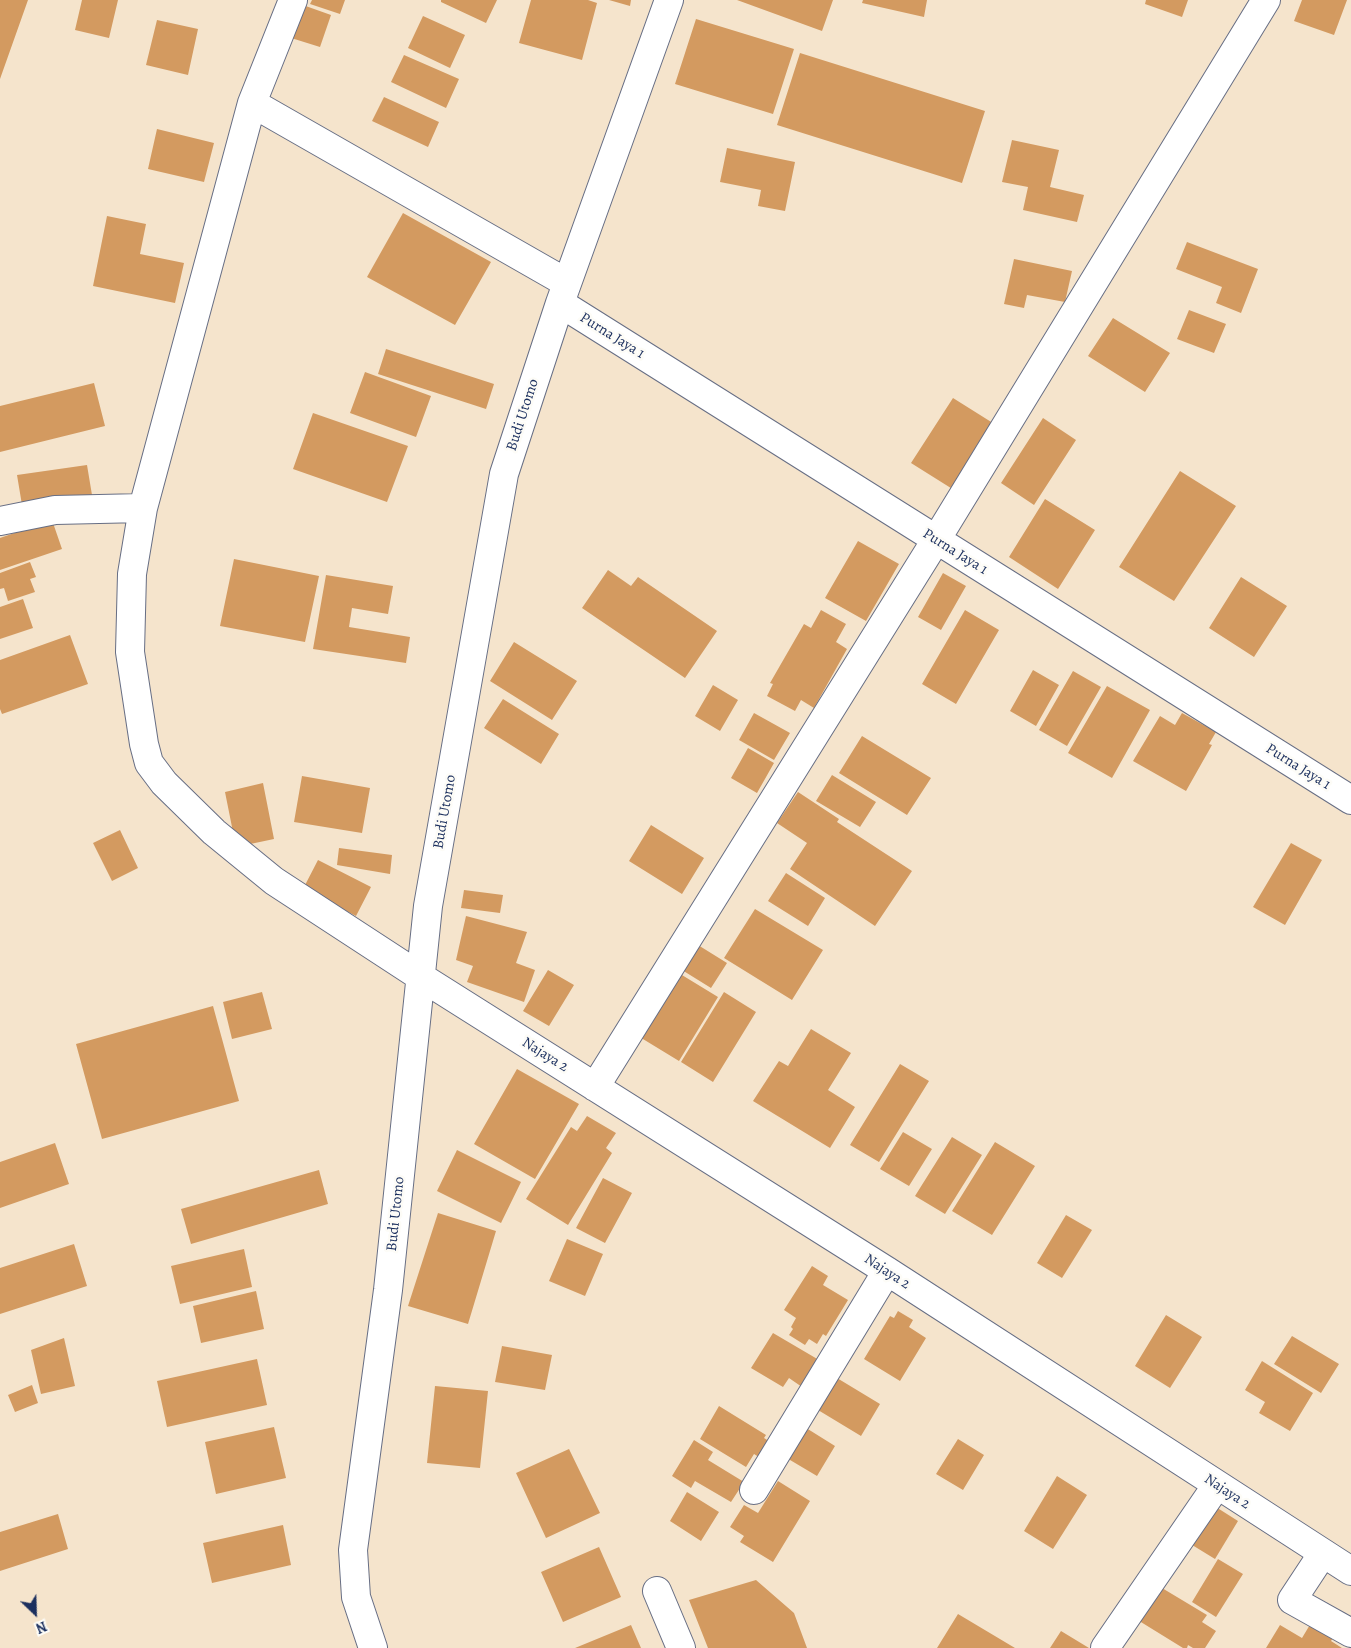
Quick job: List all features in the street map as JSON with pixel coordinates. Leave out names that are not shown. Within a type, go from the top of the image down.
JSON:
[{"type":"street","name":"Najaya 2","points":[[293,0],[252,103],[143,508],[132,574],[130,652],[144,744],[149,763],[164,783],[214,832],[274,881],[421,977],[887,1271],[1351,1571]]},
{"type":"street","name":"Budi Utomo","points":[[373,1648],[356,1598],[353,1550],[388,1290],[428,906],[504,474],[564,293],[669,0]]},
{"type":"street","points":[[595,1087],[936,540],[1266,0]]},
{"type":"street","name":"Purna Jaya 1","points":[[252,103],[564,293],[936,540],[1351,800]]},
{"type":"street","points":[[0,521],[55,510],[143,508]]},
{"type":"street","points":[[754,1490],[887,1271]]},
{"type":"street","points":[[1105,1648],[1217,1485]]},
{"type":"street","points":[[1323,1554],[1292,1600],[1351,1633]]},
{"type":"street","points":[[656,1591],[681,1648]]},
{"type":"building","points":[[0,0],[28,0],[0,79]]},
{"type":"building","points":[[82,0],[118,0],[109,38],[75,30]]},
{"type":"building","points":[[312,0],[345,0],[340,14],[310,4]]},
{"type":"building","points":[[441,0],[497,0],[486,23],[441,2]]},
{"type":"building","points":[[531,0],[588,0],[597,3],[582,60],[519,43]]},
{"type":"building","points":[[609,0],[631,0],[630,6]]},
{"type":"building","points":[[737,0],[833,0],[822,31]]},
{"type":"building","points":[[863,0],[927,0],[924,17],[862,3]]},
{"type":"building","points":[[1146,0],[1188,0],[1182,17],[1145,4]]},
{"type":"building","points":[[1302,0],[1347,0],[1334,35],[1294,21]]},
{"type":"building","points":[[300,4],[331,15],[320,47],[288,37]]},
{"type":"building","points":[[423,16],[465,35],[450,68],[408,48]]},
{"type":"building","points":[[696,19],[794,49],[773,114],[675,84]]},
{"type":"building","points":[[157,20],[198,29],[188,75],[146,65]]},
{"type":"building","points":[[800,53],[985,111],[962,183],[777,125]]},
{"type":"building","points":[[404,55],[459,79],[446,108],[391,82]]},
{"type":"building","points":[[384,97],[439,122],[428,147],[372,121]]},
{"type":"building","points":[[157,129],[214,143],[204,182],[148,169]]},
{"type":"building","points":[[1012,140],[1059,150],[1050,187],[1084,195],[1077,222],[1023,210],[1028,187],[1002,182]]},
{"type":"building","points":[[727,148],[795,162],[785,211],[758,206],[761,190],[720,182]]},
{"type":"building","points":[[403,213],[491,262],[455,325],[367,277]]},
{"type":"building","points":[[107,216],[146,224],[140,254],[184,263],[175,303],[93,286]]},
{"type":"building","points":[[1187,242],[1258,269],[1241,313],[1216,303],[1222,287],[1176,269]]},
{"type":"building","points":[[1014,259],[1072,271],[1065,302],[1027,295],[1024,308],[1004,304]]},
{"type":"building","points":[[1189,310],[1226,324],[1214,353],[1177,339]]},
{"type":"building","points":[[1113,318],[1170,353],[1145,392],[1088,356]]},
{"type":"building","points":[[386,349],[494,384],[486,409],[378,374]]},
{"type":"building","points":[[365,372],[431,396],[416,437],[350,413]]},
{"type":"building","points":[[94,383],[105,426],[0,452],[0,406]]},
{"type":"building","points":[[953,398],[996,425],[954,490],[911,463]]},
{"type":"building","points":[[313,413],[408,446],[387,502],[293,469]]},
{"type":"building","points":[[1043,418],[1076,440],[1034,505],[1001,483]]},
{"type":"building","points":[[87,465],[92,495],[22,505],[17,475]]},
{"type":"building","points":[[1180,471],[1236,506],[1174,601],[1119,567]]},
{"type":"building","points":[[1045,499],[1095,530],[1058,589],[1009,557]]},
{"type":"building","points":[[52,520],[62,549],[0,570],[0,538]]},
{"type":"building","points":[[858,541],[899,564],[866,621],[825,598]]},
{"type":"building","points":[[234,559],[319,576],[305,642],[220,626]]},
{"type":"building","points":[[30,562],[36,577],[30,579],[35,592],[8,601],[4,588],[0,589],[0,573]]},
{"type":"building","points":[[608,570],[631,586],[638,577],[717,631],[685,678],[582,608]]},
{"type":"building","points":[[943,573],[966,586],[941,630],[918,617]]},
{"type":"building","points":[[326,575],[393,586],[388,614],[352,608],[349,627],[410,637],[406,663],[313,649]]},
{"type":"building","points":[[1241,577],[1287,606],[1254,657],[1209,628]]},
{"type":"building","points":[[23,599],[33,628],[0,639],[0,607]]},
{"type":"building","points":[[821,610],[846,624],[836,642],[847,649],[814,708],[801,700],[795,711],[767,696],[773,684],[770,683],[804,624],[811,628]]},
{"type":"building","points":[[965,610],[999,630],[956,704],[922,684]]},
{"type":"building","points":[[70,635],[88,684],[2,714],[0,709],[0,660]]},
{"type":"building","points":[[514,642],[577,681],[552,720],[490,681]]},
{"type":"building","points":[[1033,670],[1059,685],[1036,726],[1010,711]]},
{"type":"building","points":[[1073,671],[1101,687],[1067,746],[1039,730]]},
{"type":"building","points":[[713,685],[738,700],[720,731],[695,716]]},
{"type":"building","points":[[1107,686],[1150,710],[1112,778],[1068,753]]},
{"type":"building","points":[[503,699],[559,734],[541,764],[484,728]]},
{"type":"building","points":[[754,713],[790,733],[774,760],[739,740]]},
{"type":"building","points":[[1182,713],[1216,732],[1209,744],[1212,745],[1186,791],[1133,761],[1160,716],[1175,725]]},
{"type":"building","points":[[862,736],[931,778],[907,815],[839,773]]},
{"type":"building","points":[[748,748],[774,763],[757,793],[731,778]]},
{"type":"building","points":[[832,775],[876,802],[860,827],[816,801]]},
{"type":"building","points":[[302,776],[370,788],[362,833],[294,822]]},
{"type":"building","points":[[263,783],[274,839],[236,847],[225,792]]},
{"type":"building","points":[[798,792],[839,819],[837,822],[912,871],[875,926],[790,869],[807,843],[777,823]]},
{"type":"building","points":[[651,825],[704,858],[682,894],[629,861]]},
{"type":"building","points":[[120,830],[138,868],[112,881],[93,843]]},
{"type":"building","points":[[1291,843],[1322,860],[1285,925],[1253,907]]},
{"type":"building","points":[[339,848],[392,855],[390,874],[337,865]]},
{"type":"building","points":[[318,860],[371,887],[356,916],[303,889]]},
{"type":"building","points":[[786,873],[825,898],[808,926],[768,901]]},
{"type":"building","points":[[464,890],[503,895],[500,913],[461,908]]},
{"type":"building","points":[[755,909],[823,950],[792,1000],[724,958]]},
{"type":"building","points":[[466,916],[527,932],[516,963],[535,970],[524,1002],[467,982],[473,966],[456,960]]},
{"type":"building","points":[[698,945],[727,963],[711,988],[682,970]]},
{"type":"building","points":[[548,970],[574,985],[549,1026],[523,1011]]},
{"type":"building","points":[[677,972],[718,997],[679,1061],[638,1036]]},
{"type":"building","points":[[262,992],[272,1029],[232,1039],[223,1002]]},
{"type":"building","points":[[724,992],[756,1012],[713,1082],[681,1062]]},
{"type":"building","points":[[213,1006],[239,1101],[102,1139],[76,1044]]},
{"type":"building","points":[[811,1029],[851,1053],[828,1090],[855,1107],[830,1148],[753,1101],[779,1061],[788,1066]]},
{"type":"building","points":[[900,1064],[929,1081],[879,1162],[850,1145]]},
{"type":"building","points":[[517,1069],[579,1104],[535,1179],[474,1144]]},
{"type":"building","points":[[587,1116],[616,1133],[606,1148],[612,1153],[568,1225],[526,1199],[571,1127],[577,1131]]},
{"type":"building","points":[[903,1132],[932,1149],[909,1186],[880,1169]]},
{"type":"building","points":[[952,1137],[982,1155],[945,1214],[915,1196]]},
{"type":"building","points":[[995,1142],[1035,1166],[992,1235],[952,1211]]},
{"type":"building","points":[[55,1143],[69,1184],[0,1208],[0,1162]]},
{"type":"building","points":[[457,1150],[521,1182],[501,1223],[437,1191]]},
{"type":"building","points":[[319,1170],[328,1204],[191,1244],[181,1209]]},
{"type":"building","points":[[603,1178],[632,1193],[605,1243],[576,1228]]},
{"type":"building","points":[[438,1213],[496,1231],[468,1324],[408,1306]]},
{"type":"building","points":[[1066,1215],[1092,1230],[1062,1278],[1037,1263]]},
{"type":"building","points":[[567,1239],[603,1254],[585,1296],[549,1281]]},
{"type":"building","points":[[74,1244],[87,1286],[0,1314],[0,1268]]},
{"type":"building","points":[[244,1249],[252,1287],[180,1304],[171,1266]]},
{"type":"building","points":[[812,1266],[828,1276],[823,1285],[848,1300],[826,1336],[823,1334],[817,1344],[809,1339],[805,1345],[789,1335],[796,1318],[784,1310]]},
{"type":"building","points":[[256,1291],[264,1329],[201,1343],[193,1306]]},
{"type":"building","points":[[898,1311],[913,1320],[909,1327],[926,1338],[900,1381],[864,1359],[890,1316],[894,1318]]},
{"type":"building","points":[[1166,1315],[1202,1337],[1170,1388],[1135,1366]]},
{"type":"building","points":[[773,1333],[819,1360],[802,1387],[789,1378],[783,1387],[751,1368]]},
{"type":"building","points":[[1292,1336],[1339,1364],[1321,1393],[1274,1364]]},
{"type":"building","points":[[64,1338],[75,1386],[41,1394],[31,1350]]},
{"type":"building","points":[[502,1346],[552,1355],[545,1390],[495,1382]]},
{"type":"building","points":[[257,1359],[267,1405],[167,1427],[157,1381]]},
{"type":"building","points":[[1262,1361],[1313,1393],[1290,1431],[1259,1413],[1265,1402],[1245,1390]]},
{"type":"building","points":[[837,1378],[880,1404],[861,1436],[818,1410]]},
{"type":"building","points":[[32,1385],[38,1403],[15,1412],[8,1395]]},
{"type":"building","points":[[435,1386],[488,1391],[480,1468],[427,1463]]},
{"type":"building","points":[[719,1406],[766,1435],[764,1438],[772,1443],[762,1459],[754,1454],[746,1467],[700,1439]]},
{"type":"building","points":[[803,1426],[835,1446],[817,1476],[785,1457]]},
{"type":"building","points":[[274,1427],[286,1478],[216,1494],[205,1442]]},
{"type":"building","points":[[958,1439],[984,1455],[963,1490],[936,1474]]},
{"type":"building","points":[[694,1440],[713,1452],[708,1460],[744,1482],[731,1502],[695,1481],[691,1488],[672,1476]]},
{"type":"building","points":[[569,1449],[600,1513],[546,1538],[516,1473]]},
{"type":"building","points":[[1057,1476],[1087,1495],[1053,1549],[1024,1531]]},
{"type":"building","points":[[778,1481],[810,1501],[773,1562],[740,1542],[744,1536],[730,1527],[744,1505],[758,1513]]},
{"type":"building","points":[[687,1492],[719,1512],[701,1541],[670,1521]]},
{"type":"building","points":[[1208,1502],[1238,1521],[1215,1559],[1184,1540]]},
{"type":"building","points":[[58,1514],[68,1549],[0,1571],[0,1532]]},
{"type":"building","points":[[283,1525],[291,1565],[212,1583],[203,1543]]},
{"type":"building","points":[[599,1547],[621,1597],[563,1622],[541,1572]]},
{"type":"building","points":[[1218,1559],[1243,1574],[1216,1617],[1192,1602]]},
{"type":"building","points":[[756,1580],[794,1613],[807,1648],[708,1648],[689,1600]]},
{"type":"building","points":[[1157,1585],[1207,1615],[1202,1622],[1216,1631],[1205,1648],[1193,1648],[1188,1645],[1187,1648],[1183,1648],[1136,1619]]},
{"type":"building","points":[[958,1614],[1015,1648],[937,1648]]},
{"type":"building","points":[[1314,1618],[1337,1632],[1331,1641],[1342,1648],[1266,1648],[1280,1625],[1302,1638]]},
{"type":"building","points":[[631,1625],[641,1648],[575,1648]]},
{"type":"building","points":[[1061,1631],[1089,1648],[1050,1648]]}]
